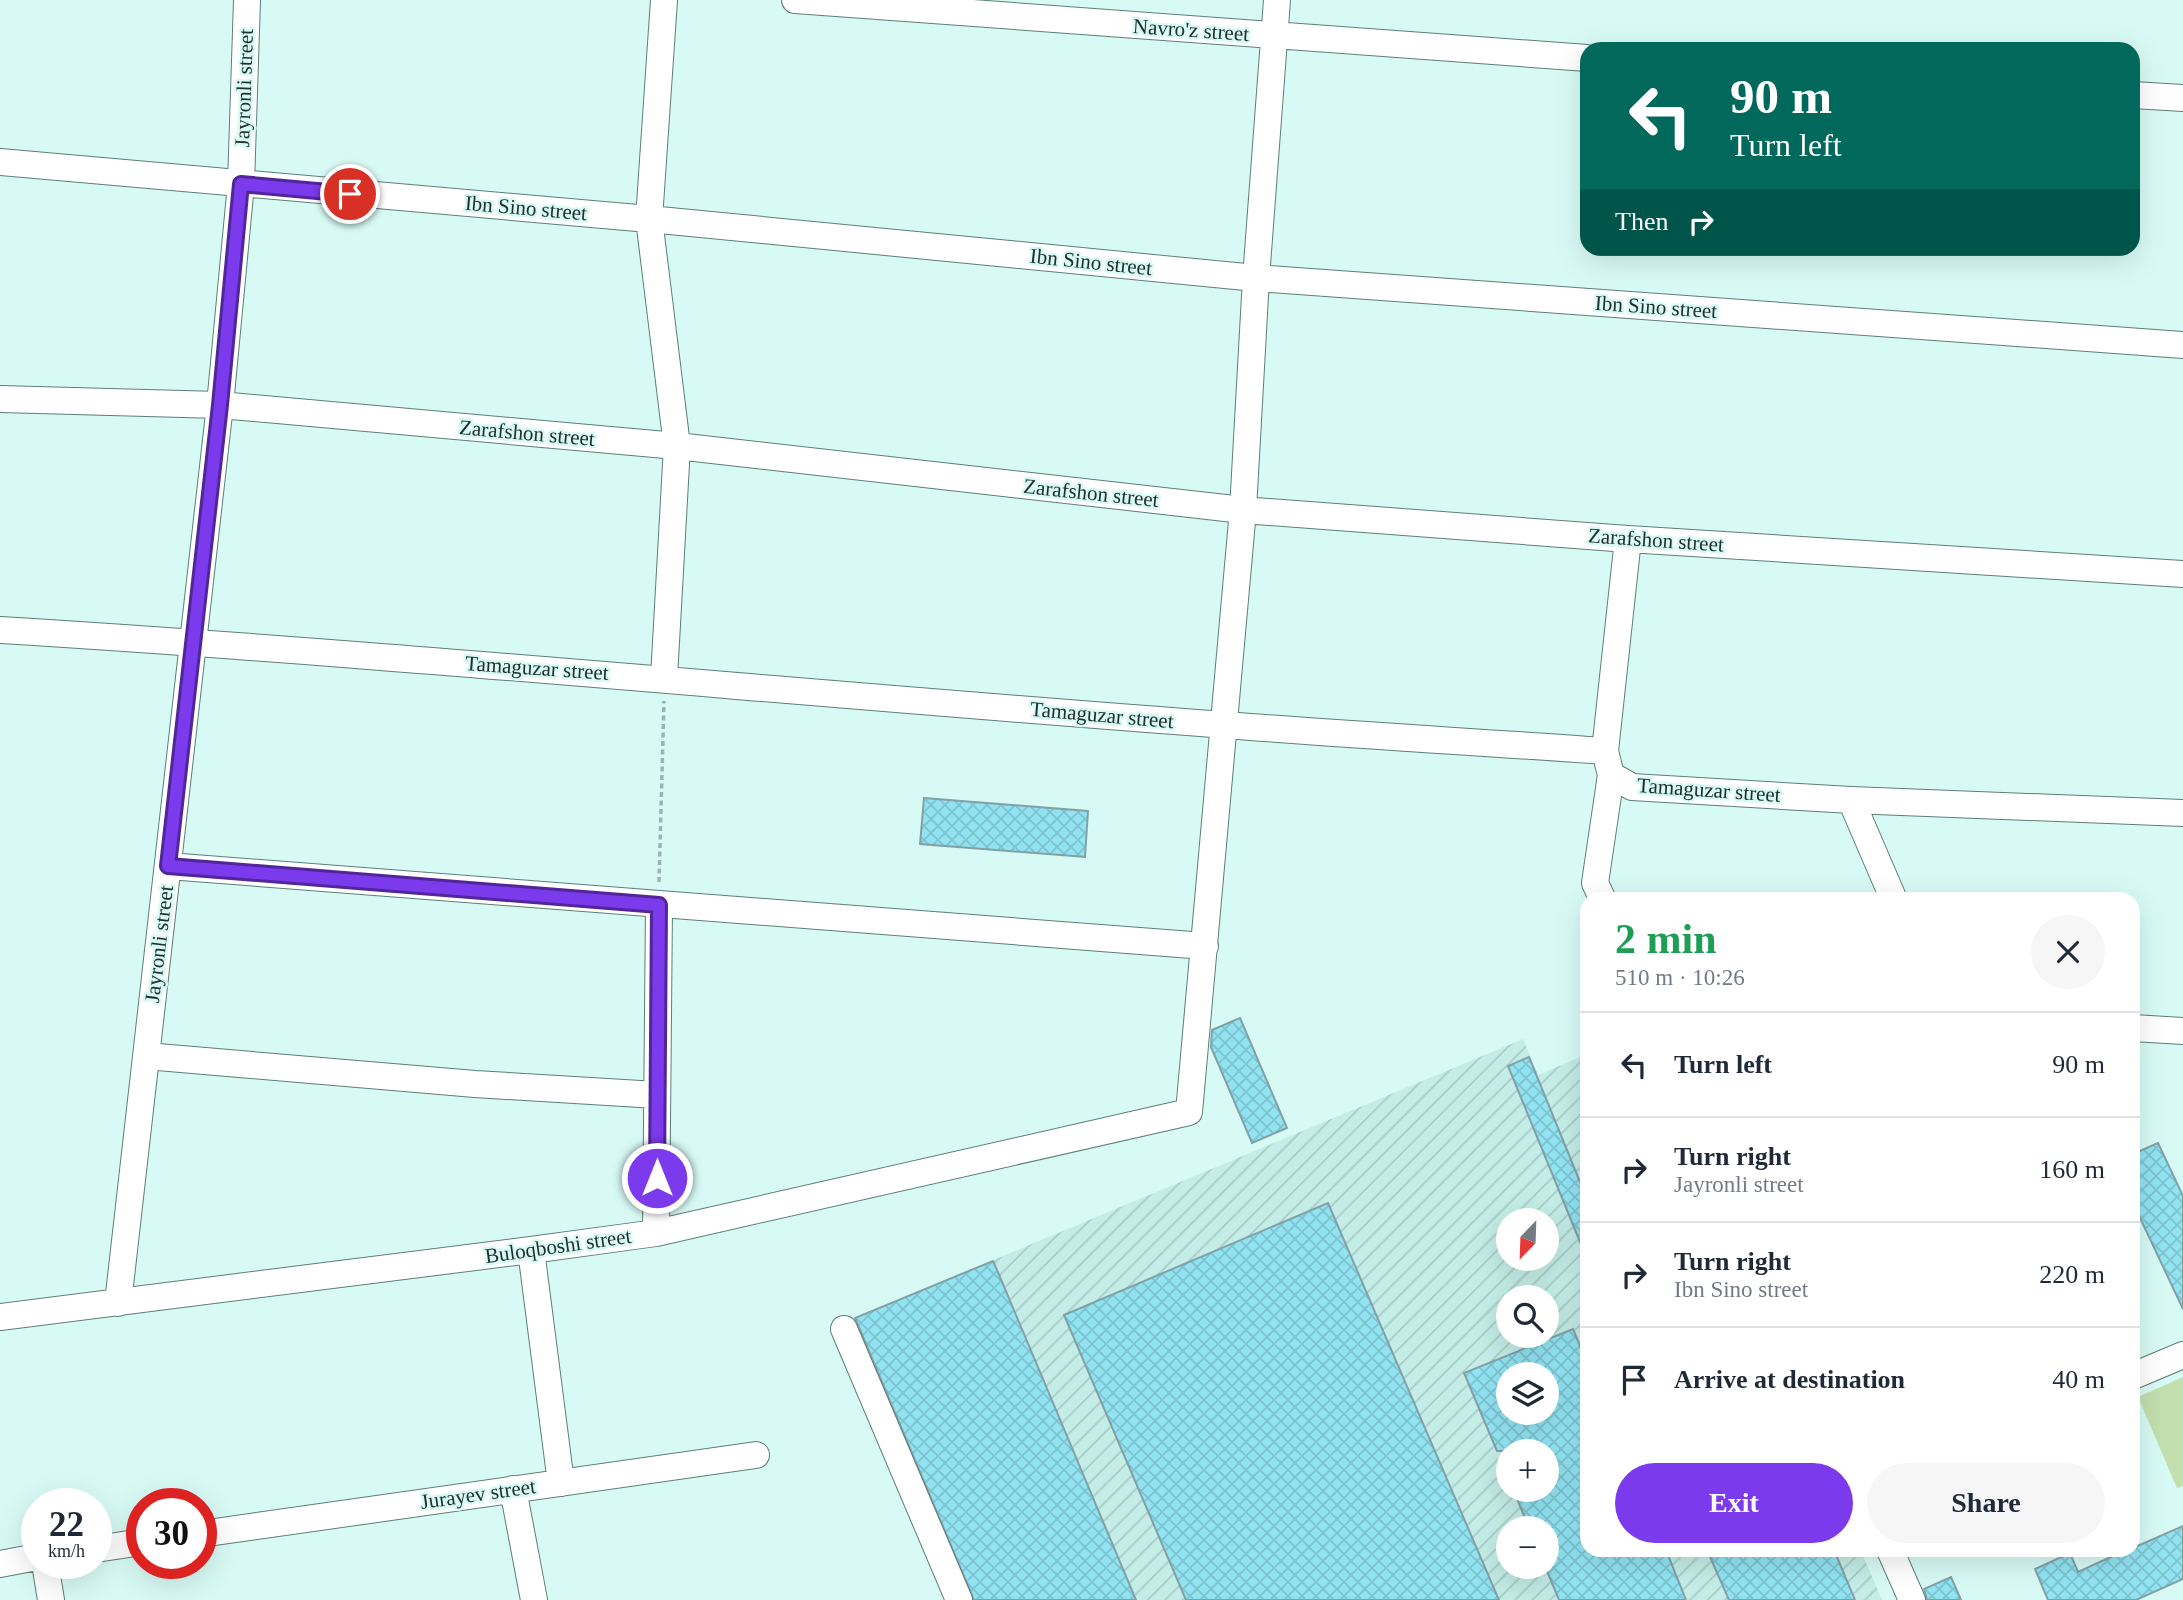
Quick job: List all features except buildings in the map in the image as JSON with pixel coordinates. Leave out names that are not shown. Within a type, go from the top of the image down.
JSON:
[{"type":"street","name":"Jayronli street","points":[[118,1303],[220,405],[241,184],[247,0]]},
{"type":"street","points":[[664,0],[649,219],[677,446],[664,678]]},
{"type":"street","name":"Navro'z street","points":[[794,0],[1580,58]]},
{"type":"street","points":[[168,866],[1205,946],[1243,510],[1256,278],[1277,0]]},
{"type":"street","points":[[2140,95],[2183,98]]},
{"type":"street","name":"Ibn Sino street","points":[[0,162],[649,219],[1256,278],[2183,345]]},
{"type":"street","name":"Zarafshon street","points":[[0,399],[220,405],[677,446],[1243,510],[2183,574]]},
{"type":"street","points":[[1599,892],[1595,883],[1628,538]]},
{"type":"street","name":"Tamaguzar street","points":[[0,630],[664,678],[1224,725],[1608,763],[1632,787],[1851,800],[2183,813]]},
{"type":"street","points":[[1851,800],[1891,892]]},
{"type":"street","points":[[656,1233],[659,905]]},
{"type":"street","name":"Buloqboshi street","points":[[0,1317],[656,1233],[1189,1112],[1205,946]]},
{"type":"street","points":[[2140,1028],[2183,1031]]},
{"type":"street","points":[[146,1056],[475,1084],[657,1095]]},
{"type":"street","points":[[531,1250],[561,1482]]},
{"type":"street","points":[[844,1329],[955,1599]]},
{"type":"street","points":[[2140,1373],[2183,1355]]},
{"type":"street","name":"Jurayev street","points":[[217,1532],[756,1455]]},
{"type":"street","points":[[513,1489],[534,1600]]},
{"type":"street","points":[[1893,1557],[1912,1600]]},
{"type":"street","points":[[0,1564],[21,1560]]},
{"type":"street","points":[[48,1579],[51,1600]]},
{"type":"path","points":[[659,905],[664,678]]},
{"type":"shaded area","points":[[1523,1039],[1538,1075],[1580,1057],[1580,1557],[1864,1557],[1882,1600],[970,1600],[852,1319]]},
{"type":"green space","points":[[2183,1377],[2183,1486],[2177,1488],[2140,1396]]},
{"type":"route","points":[[350,194],[241,184],[220,405],[168,866],[659,905],[657,1178]]}]
